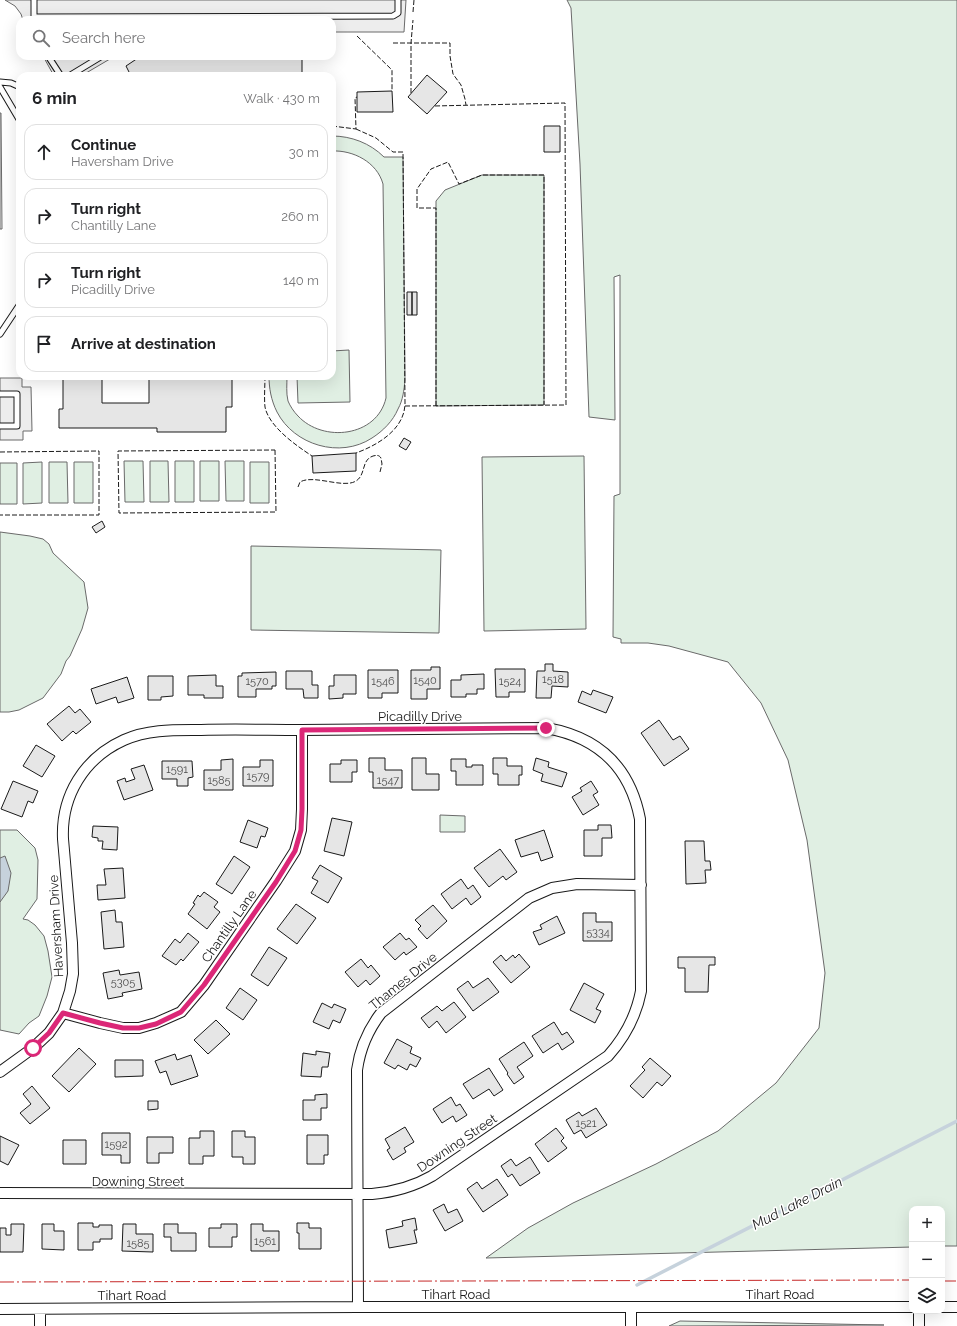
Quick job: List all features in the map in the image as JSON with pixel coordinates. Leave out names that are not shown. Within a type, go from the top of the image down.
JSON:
[{"type":"street","name":"Picadilly Drive","points":[[94,758],[125,740],[142,734],[161,730],[546,728],[582,738],[593,744],[612,760],[628,781],[634,793],[640,819],[641,885]]},
{"type":"street","name":"Chantilly Lane","points":[[63,1013],[123,1028],[139,1028],[156,1024],[181,1012],[204,985],[276,882],[295,851],[301,830],[302,730]]},
{"type":"street","name":"Haversham Drive","points":[[0,1072],[33,1048],[49,1033],[63,1013],[70,991],[73,974],[72,944],[62,829],[68,802],[73,790],[79,778],[94,758]]},
{"type":"street","name":"Thames Drive","points":[[358,1307],[357,1070],[361,1049],[369,1030],[382,1012],[529,898],[552,888],[577,884],[641,885]]},
{"type":"street","name":"Downing Street","points":[[0,1193],[358,1194],[400,1190],[422,1182],[608,1056],[624,1036],[630,1026],[641,992],[641,885]]},
{"type":"street","name":"Tihart Road","points":[[0,1309],[358,1307],[909,1307]]},
{"type":"street","points":[[631,1307],[631,1326]]},
{"type":"street","points":[[945,1307],[957,1307]]},
{"type":"street","points":[[40,1309],[40,1326]]},
{"type":"street","points":[[919,1314],[920,1326]]},
{"type":"lane","points":[[34,0],[34,16]]},
{"type":"lane","points":[[336,16],[393,16],[398,12],[398,0]]},
{"type":"lane","points":[[51,60],[58,72]]},
{"type":"lane","points":[[76,72],[95,60]]},
{"type":"lane","points":[[0,82],[16,85]]},
{"type":"lane","points":[[0,87],[16,113]]},
{"type":"lane","points":[[0,334],[16,310]]},
{"type":"lane","points":[[0,394],[16,394],[17,426],[0,426]]},
{"type":"green space","points":[[567,0],[957,0],[957,1246],[945,1246],[945,1206],[909,1206],[909,1247],[486,1258],[528,1228],[573,1203],[656,1164],[718,1131],[776,1083],[819,1028],[825,973],[807,840],[788,760],[761,703],[728,662],[669,646],[648,643],[621,643],[621,639],[613,637],[614,496],[620,494],[620,275],[614,277],[615,420],[589,417],[580,164],[571,8]]},
{"type":"green space","points":[[336,136],[360,141],[379,152],[384,157],[403,157],[405,380],[401,402],[396,413],[384,429],[372,438],[359,444],[332,448],[306,440],[295,433],[285,423],[275,408],[269,380],[287,380],[288,401],[295,413],[309,425],[321,430],[334,432],[348,432],[361,428],[372,421],[381,411],[386,398],[383,184],[380,176],[370,164],[356,155],[336,151]]},
{"type":"green space","points":[[482,175],[544,175],[544,405],[436,406],[436,201],[445,190]]},
{"type":"green space","points":[[349,350],[350,402],[298,403],[297,380],[336,380],[336,351]]},
{"type":"green space","points":[[584,456],[586,629],[484,631],[482,457]]},
{"type":"green space","points":[[124,461],[143,461],[144,502],[125,502]]},
{"type":"green space","points":[[150,461],[168,461],[169,502],[150,502]]},
{"type":"green space","points":[[175,461],[194,461],[194,502],[175,502]]},
{"type":"green space","points":[[200,461],[219,461],[219,501],[200,501]]},
{"type":"green space","points":[[225,461],[244,461],[244,501],[226,501]]},
{"type":"green space","points":[[42,462],[42,503],[23,504],[23,463]]},
{"type":"green space","points":[[49,462],[67,462],[68,503],[49,503]]},
{"type":"green space","points":[[74,462],[93,462],[93,503],[74,503]]},
{"type":"green space","points":[[250,462],[269,462],[269,503],[250,503]]},
{"type":"green space","points":[[0,463],[17,463],[17,504],[0,504]]},
{"type":"green space","points":[[0,532],[43,539],[49,544],[53,553],[84,582],[88,608],[82,629],[61,674],[43,698],[19,710],[9,712],[0,712]]},
{"type":"green space","points":[[251,546],[441,550],[439,633],[251,630]]},
{"type":"green space","points":[[440,815],[465,816],[465,832],[440,832]]},
{"type":"green space","points":[[0,830],[17,830],[35,848],[38,860],[37,899],[23,919],[28,920],[35,925],[44,936],[52,977],[47,996],[39,1016],[29,1023],[19,1034],[0,1030]]},
{"type":"green space","points":[[680,1321],[884,1325],[669,1326]]},
{"type":"shaded area","points":[[5,0],[406,0],[404,32],[336,32],[336,16],[22,16],[15,6]]},
{"type":"shaded area","points":[[45,60],[108,60],[88,72],[52,72]]},
{"type":"shaded area","points":[[1,113],[2,229],[0,229]]},
{"type":"shaded area","points":[[0,378],[16,378],[16,380],[22,380],[22,387],[31,387],[32,431],[23,431],[23,440],[0,440]]},
{"type":"shaded area","points":[[5,856],[11,873],[8,891],[0,902],[0,858]]},
{"type":"building","points":[[135,60],[302,60],[302,72],[129,72],[126,66]]},
{"type":"building","points":[[427,75],[447,92],[427,114],[408,97]]},
{"type":"building","points":[[392,91],[393,112],[357,112],[357,92]]},
{"type":"building","points":[[544,126],[560,126],[560,152],[544,152]]},
{"type":"building","points":[[407,292],[412,292],[412,315],[407,315]]},
{"type":"building","points":[[412,292],[417,292],[417,315],[412,315]]},
{"type":"building","points":[[63,380],[102,380],[102,403],[149,403],[149,380],[232,380],[232,407],[226,407],[226,432],[157,432],[157,428],[59,428],[59,409],[63,409]]},
{"type":"building","points":[[404,438],[411,442],[406,450],[399,446]]},
{"type":"building","points":[[356,453],[356,471],[313,473],[312,456]]},
{"type":"building","points":[[102,521],[105,527],[96,533],[92,527]]},
{"type":"building","points":[[545,664],[553,664],[553,671],[568,672],[568,687],[552,686],[551,698],[536,698],[537,671],[545,671]]},
{"type":"building","points":[[431,667],[440,667],[440,689],[427,689],[427,699],[411,699],[411,670],[431,670]]},
{"type":"building","points":[[495,669],[525,669],[525,692],[509,692],[509,697],[496,697]]},
{"type":"building","points":[[368,670],[398,670],[398,693],[382,693],[382,698],[368,698]]},
{"type":"building","points":[[286,671],[312,671],[312,685],[318,685],[318,698],[304,698],[303,689],[286,689]]},
{"type":"building","points":[[276,672],[276,686],[272,686],[272,689],[256,689],[256,697],[238,697],[238,676],[242,676],[242,673]]},
{"type":"building","points":[[484,674],[484,689],[477,689],[477,694],[466,694],[466,697],[451,697],[451,680],[461,680],[461,675]]},
{"type":"building","points":[[216,675],[216,686],[223,686],[223,698],[204,698],[204,695],[188,695],[188,676]]},
{"type":"building","points":[[334,675],[356,675],[356,694],[343,694],[343,698],[329,699],[329,686],[334,686]]},
{"type":"building","points":[[148,676],[173,676],[173,696],[161,697],[161,700],[148,700]]},
{"type":"building","points":[[127,677],[134,698],[118,703],[116,697],[96,704],[91,689]]},
{"type":"building","points":[[593,690],[613,697],[606,713],[578,702],[582,691],[591,695]]},
{"type":"building","points":[[69,706],[75,713],[80,709],[91,722],[76,734],[73,731],[62,741],[47,724]]},
{"type":"building","points":[[659,720],[673,740],[680,736],[689,749],[664,766],[641,733]]},
{"type":"building","points":[[36,745],[55,756],[42,777],[23,766]]},
{"type":"building","points":[[369,758],[385,758],[385,770],[402,770],[402,788],[373,788],[373,772],[369,772]]},
{"type":"building","points":[[412,758],[426,758],[426,774],[439,774],[439,790],[412,790]]},
{"type":"building","points":[[493,758],[507,758],[507,766],[522,766],[522,775],[519,775],[519,785],[498,785],[498,774],[493,774]]},
{"type":"building","points":[[536,758],[549,762],[548,767],[567,773],[562,787],[541,781],[543,774],[533,770]]},
{"type":"building","points":[[233,759],[233,790],[204,790],[204,770],[221,770],[221,760]]},
{"type":"building","points":[[451,759],[466,759],[466,767],[472,767],[472,765],[483,765],[483,785],[456,785],[456,771],[451,771]]},
{"type":"building","points":[[260,760],[273,760],[273,786],[243,786],[243,767],[260,767]]},
{"type":"building","points":[[341,760],[357,760],[357,772],[352,772],[352,782],[330,782],[330,764],[341,764]]},
{"type":"building","points":[[162,761],[192,761],[193,777],[188,778],[188,786],[177,786],[177,779],[162,779]]},
{"type":"building","points":[[144,765],[153,790],[124,800],[117,781],[125,778],[126,782],[135,779],[131,769]]},
{"type":"building","points":[[13,781],[38,791],[33,803],[28,801],[22,817],[1,809]]},
{"type":"building","points":[[591,781],[598,792],[593,795],[599,805],[583,815],[572,797],[582,791],[580,788]]},
{"type":"building","points":[[332,818],[352,822],[344,856],[324,851]]},
{"type":"building","points":[[248,820],[268,828],[265,837],[261,836],[257,848],[240,842]]},
{"type":"building","points":[[598,825],[611,825],[612,838],[602,838],[602,856],[584,856],[584,830],[598,830]]},
{"type":"building","points":[[93,826],[118,827],[117,850],[102,849],[103,841],[98,841],[98,838],[92,837]]},
{"type":"building","points":[[544,830],[553,857],[541,861],[538,852],[521,857],[515,840]]},
{"type":"building","points":[[685,841],[704,841],[705,861],[710,861],[711,870],[705,870],[706,883],[686,884]]},
{"type":"building","points":[[500,849],[517,872],[506,880],[503,876],[489,887],[474,868]]},
{"type":"building","points":[[234,856],[250,867],[232,894],[216,884]]},
{"type":"building","points":[[320,865],[342,878],[328,903],[311,893],[318,881],[312,878]]},
{"type":"building","points":[[123,868],[125,898],[98,900],[97,885],[106,885],[104,869]]},
{"type":"building","points":[[461,879],[468,889],[473,885],[481,897],[471,905],[466,898],[452,909],[441,894]]},
{"type":"building","points":[[204,892],[218,902],[214,907],[220,912],[207,929],[188,914],[195,904],[193,903],[198,895],[200,897]]},
{"type":"building","points":[[296,904],[316,918],[297,944],[277,929]]},
{"type":"building","points":[[433,905],[447,921],[427,939],[418,929],[421,926],[415,920]]},
{"type":"building","points":[[115,910],[116,922],[122,922],[124,947],[104,949],[101,912]]},
{"type":"building","points":[[583,913],[596,913],[596,922],[612,922],[612,941],[583,941]]},
{"type":"building","points":[[557,916],[565,933],[539,945],[533,932],[542,929],[540,925]]},
{"type":"building","points":[[188,933],[199,942],[183,961],[181,959],[176,965],[162,956],[175,939],[180,943]]},
{"type":"building","points":[[400,933],[406,940],[409,938],[417,947],[406,955],[404,952],[395,960],[383,947]]},
{"type":"building","points":[[269,947],[287,958],[268,986],[251,975]]},
{"type":"building","points":[[519,954],[530,967],[511,983],[493,962],[501,955],[506,961],[513,955],[515,958]]},
{"type":"building","points":[[678,957],[715,957],[715,965],[709,965],[708,992],[685,992],[685,968],[678,968]]},
{"type":"building","points":[[361,959],[368,968],[371,965],[380,976],[370,985],[366,980],[358,987],[345,972]]},
{"type":"building","points":[[119,970],[120,975],[139,972],[142,989],[122,993],[123,996],[108,999],[103,973]]},
{"type":"building","points":[[488,978],[499,992],[473,1011],[457,989],[468,981],[473,988]]},
{"type":"building","points":[[584,983],[604,994],[596,1009],[601,1011],[595,1023],[570,1010]]},
{"type":"building","points":[[240,988],[257,1000],[243,1020],[226,1008]]},
{"type":"building","points":[[454,1002],[466,1017],[446,1033],[437,1021],[429,1028],[421,1018],[437,1006],[442,1011]]},
{"type":"building","points":[[322,1003],[332,1008],[334,1004],[346,1009],[340,1023],[333,1020],[329,1029],[313,1022]]},
{"type":"building","points":[[216,1020],[230,1034],[208,1054],[194,1040]]},
{"type":"building","points":[[554,1022],[562,1035],[567,1032],[574,1042],[562,1050],[558,1043],[543,1053],[532,1036]]},
{"type":"building","points":[[397,1039],[412,1047],[410,1053],[421,1058],[416,1067],[410,1064],[407,1070],[398,1065],[395,1069],[384,1063]]},
{"type":"building","points":[[524,1042],[533,1056],[517,1067],[524,1077],[514,1084],[499,1059]]},
{"type":"building","points":[[79,1048],[96,1064],[69,1092],[52,1076]]},
{"type":"building","points":[[316,1051],[330,1053],[328,1067],[322,1067],[321,1077],[301,1076],[303,1053],[316,1055]]},
{"type":"building","points":[[175,1054],[177,1060],[191,1055],[198,1076],[171,1085],[166,1071],[160,1073],[155,1061]]},
{"type":"building","points":[[650,1058],[671,1076],[662,1086],[657,1082],[643,1098],[630,1086],[645,1070],[642,1067]]},
{"type":"building","points":[[115,1060],[143,1060],[143,1076],[115,1077]]},
{"type":"building","points":[[489,1068],[503,1090],[494,1096],[489,1089],[473,1099],[463,1084]]},
{"type":"building","points":[[32,1086],[50,1108],[30,1124],[20,1113],[31,1104],[23,1094]]},
{"type":"building","points":[[327,1094],[327,1108],[321,1108],[321,1120],[303,1120],[303,1100],[315,1100],[315,1095]]},
{"type":"building","points":[[451,1097],[456,1106],[460,1104],[467,1115],[456,1122],[453,1116],[442,1123],[433,1109]]},
{"type":"building","points":[[148,1101],[158,1101],[158,1109],[148,1110]]},
{"type":"building","points":[[596,1108],[607,1125],[586,1138],[581,1130],[574,1134],[566,1120],[579,1112],[582,1116]]},
{"type":"building","points":[[405,1127],[414,1142],[404,1148],[406,1152],[393,1160],[387,1150],[390,1148],[385,1139]]},
{"type":"building","points":[[556,1128],[564,1138],[561,1141],[567,1148],[548,1162],[535,1144]]},
{"type":"building","points":[[200,1131],[214,1131],[214,1156],[203,1156],[203,1164],[189,1164],[189,1138],[200,1138]]},
{"type":"building","points":[[232,1131],[245,1131],[245,1137],[255,1137],[255,1164],[243,1164],[243,1157],[232,1157]]},
{"type":"building","points":[[102,1133],[130,1133],[130,1163],[121,1163],[121,1155],[102,1155]]},
{"type":"building","points":[[307,1135],[328,1135],[328,1155],[324,1155],[324,1164],[307,1164]]},
{"type":"building","points":[[0,1136],[19,1145],[8,1165],[0,1161]]},
{"type":"building","points":[[147,1137],[173,1137],[173,1153],[159,1153],[159,1163],[147,1163]]},
{"type":"building","points":[[63,1140],[86,1140],[86,1164],[63,1164]]},
{"type":"building","points":[[530,1157],[540,1173],[520,1186],[512,1174],[508,1177],[501,1166],[511,1159],[516,1166]]},
{"type":"building","points":[[497,1179],[508,1195],[483,1212],[467,1189],[477,1182],[482,1189]]},
{"type":"building","points":[[444,1204],[448,1213],[457,1209],[463,1221],[445,1231],[433,1210]]},
{"type":"building","points":[[415,1218],[417,1230],[414,1230],[417,1243],[389,1248],[386,1230],[403,1226],[402,1221]]},
{"type":"building","points":[[78,1223],[93,1223],[93,1227],[99,1227],[99,1225],[112,1225],[112,1239],[100,1239],[100,1242],[93,1242],[93,1250],[78,1250]]},
{"type":"building","points":[[297,1223],[309,1223],[309,1228],[321,1228],[321,1249],[299,1249],[299,1233],[297,1233]]},
{"type":"building","points":[[11,1224],[24,1224],[23,1252],[0,1252],[0,1228],[6,1228],[6,1235],[11,1235]]},
{"type":"building","points":[[42,1224],[54,1224],[54,1231],[64,1231],[64,1250],[42,1249]]},
{"type":"building","points":[[123,1224],[136,1224],[136,1234],[153,1234],[153,1252],[122,1251]]},
{"type":"building","points":[[164,1224],[178,1224],[178,1233],[196,1233],[196,1251],[171,1251],[171,1237],[164,1237]]},
{"type":"building","points":[[221,1224],[237,1224],[237,1237],[232,1237],[232,1247],[209,1247],[209,1228],[221,1228]]},
{"type":"building","points":[[251,1224],[263,1224],[263,1231],[279,1231],[279,1251],[251,1251]]},
{"type":"waterway","name":"Mud Lake Drain","points":[[637,1285],[957,1121]]},
{"type":"fence","points":[[413,12],[414,0]]},
{"type":"fence","points":[[411,93],[411,43],[413,20]]},
{"type":"fence","points":[[357,36],[392,70],[392,91]]},
{"type":"fence","points":[[393,43],[450,43],[450,56],[453,74],[461,85],[466,105]]},
{"type":"fence","points":[[336,126],[356,129],[355,98],[357,97]]},
{"type":"fence","points":[[405,406],[566,405],[565,103],[434,106]]},
{"type":"fence","points":[[356,129],[376,138],[393,152],[403,152],[405,403],[404,412],[400,421],[389,435],[381,441],[356,453]]},
{"type":"fence","points":[[436,406],[436,208],[417,208],[417,189],[431,169],[448,162],[459,184],[482,175],[544,175],[544,405]]},
{"type":"fence","points":[[265,380],[265,407],[272,422],[284,435],[312,456]]},
{"type":"fence","points":[[275,450],[276,512],[119,513],[118,451],[275,450]]},
{"type":"fence","points":[[0,452],[99,451],[99,515],[0,515]]},
{"type":"fence","points":[[298,487],[300,482],[306,480],[320,480],[336,483],[350,483],[356,481],[361,475],[369,458],[377,455],[381,458],[382,464],[380,472]]},
{"type":"power","points":[[0,1282],[909,1280]]},
{"type":"power","points":[[945,1281],[957,1281]]},
{"type":"route","points":[[33,1048],[49,1033],[63,1013],[123,1028],[139,1028],[156,1024],[181,1012],[204,985],[276,882],[295,851],[301,830],[302,730],[546,728]]}]
